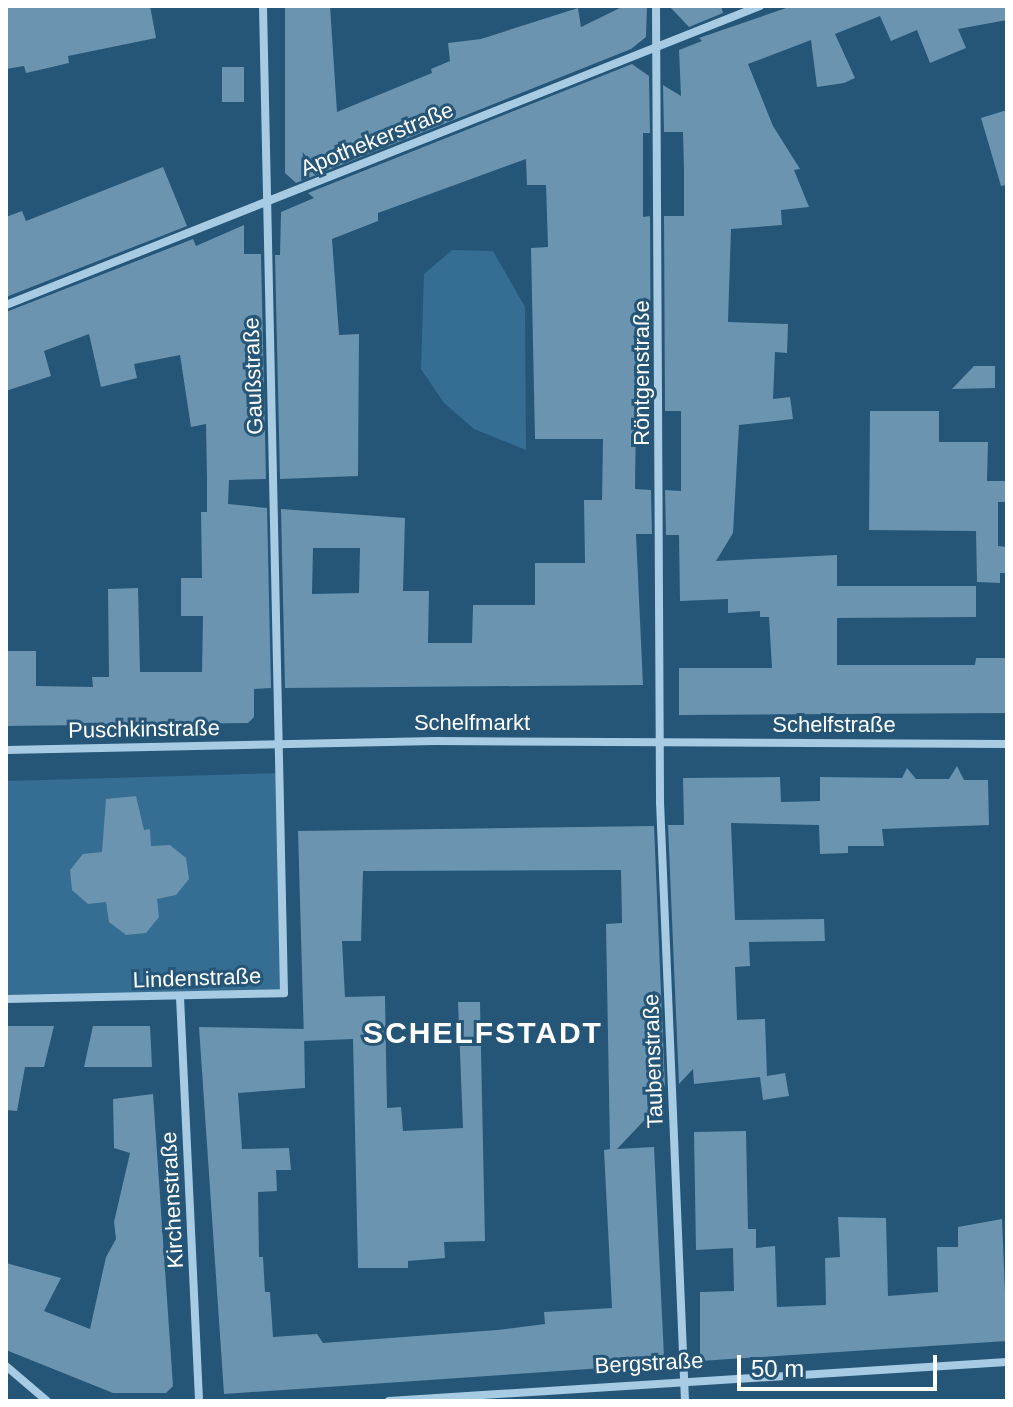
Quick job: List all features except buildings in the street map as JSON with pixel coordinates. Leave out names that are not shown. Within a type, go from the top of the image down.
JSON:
[{"type":"street","name":"Gaußstraße","points":[[263,6],[265,204],[283,745]]},
{"type":"street","name":"Röntgenstraße","points":[[656,6],[659,45],[661,741]]},
{"type":"street","name":"Apothekerstraße","points":[[6,305],[760,6]]},
{"type":"street","name":"Schelfstraße","points":[[661,741],[1007,744]]},
{"type":"street","name":"Schelfmarkt","points":[[283,745],[661,741]]},
{"type":"street","name":"Taubenstraße","points":[[661,741],[685,1401]]},
{"type":"street","name":"Puschkinstraße","points":[[6,750],[283,745]]},
{"type":"street","name":"Lindenstraße","points":[[6,999],[284,993],[283,745]]},
{"type":"street","name":"Kirchenstraße","points":[[180,997],[199,1401]]},
{"type":"street","name":"Bergstraße","points":[[389,1401],[684,1379],[1007,1362]]},
{"type":"street","points":[[9,1367],[47,1401]]},
{"type":"shaded area","points":[[452,250],[493,251],[525,307],[526,450],[474,429],[444,403],[421,369],[424,274]]},
{"type":"shaded area","points":[[282,773],[284,993],[6,999],[6,781]]},
{"type":"district","name":"SCHELFSTADT","points":[[483,1033]]}]
